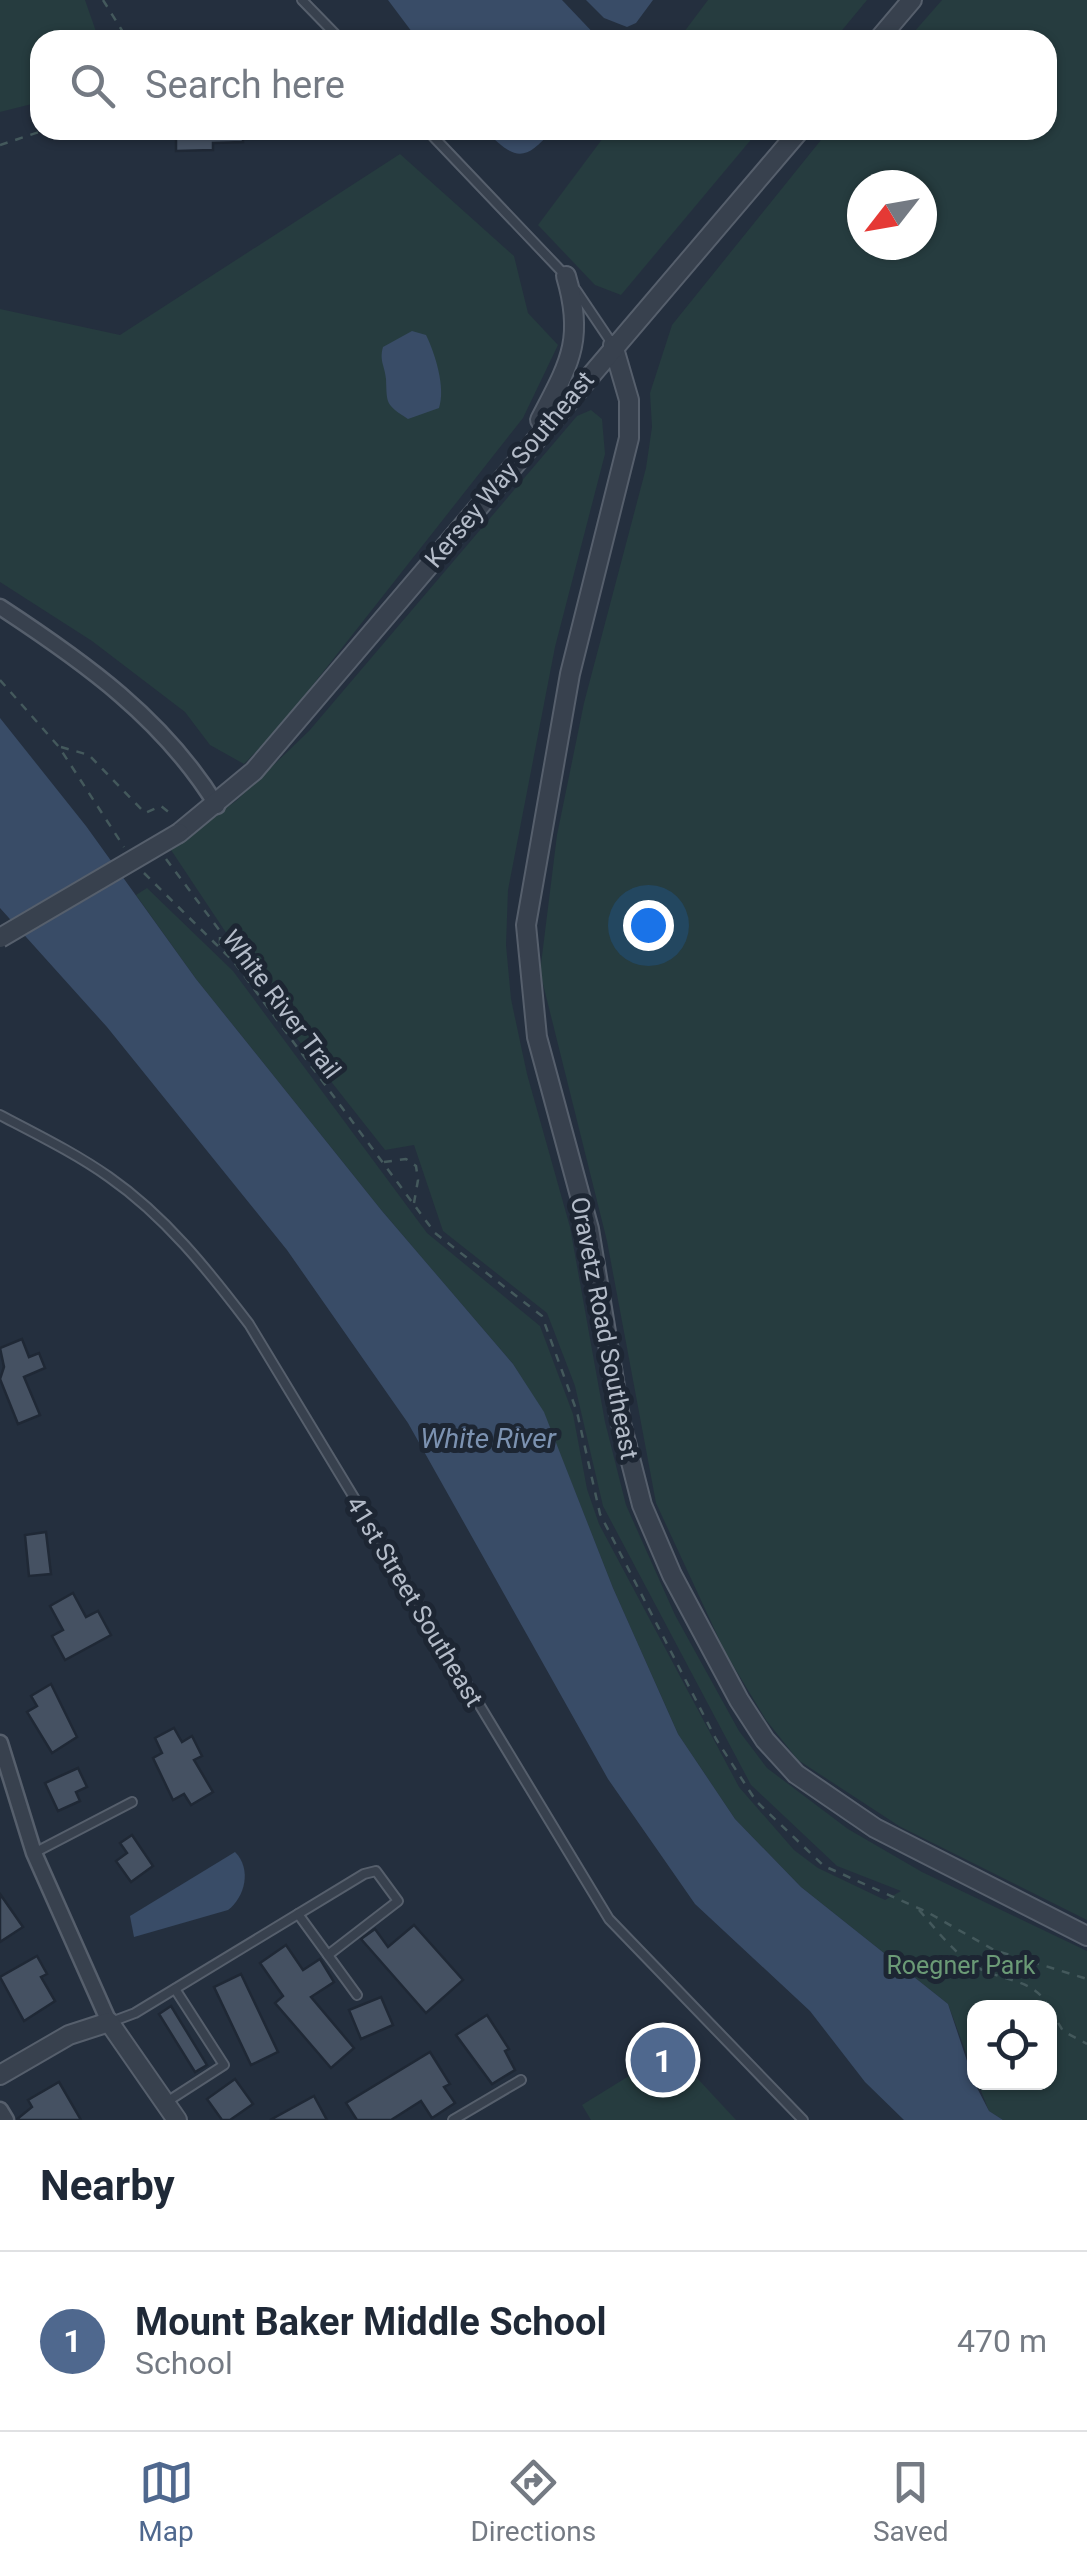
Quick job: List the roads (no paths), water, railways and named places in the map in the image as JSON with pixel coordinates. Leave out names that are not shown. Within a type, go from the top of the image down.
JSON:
[{"type":"street","points":[[886,30],[912,0]]},
{"type":"street","name":"Kersey Way Southeast","points":[[0,938],[181,832],[254,772],[613,345],[791,140]]},
{"type":"street","points":[[525,449],[573,354],[578,328],[566,276]]},
{"type":"street","name":"Oravetz Road Southeast","points":[[613,345],[629,400],[629,438],[570,674],[526,925],[537,1037],[589,1229],[633,1474],[654,1536],[704,1636],[765,1740],[796,1774],[875,1828],[1087,1936]]},
{"type":"street","points":[[0,608],[105,678],[194,768],[217,806]]},
{"type":"street","points":[[0,1743],[34,1853],[110,2022],[176,2120]]},
{"type":"street","points":[[0,2075],[69,2035],[110,2022]]},
{"type":"street","points":[[0,2110],[6,2120]]},
{"type":"lane","points":[[302,0],[331,30]]},
{"type":"lane","points":[[437,140],[566,276],[613,345]]},
{"type":"lane","name":"41st Street Southeast","points":[[0,1115],[108,1176],[158,1218],[213,1277],[249,1324],[610,1919],[804,2120]]},
{"type":"lane","points":[[34,1853],[132,1802]]},
{"type":"lane","points":[[110,2022],[376,1871],[398,1901],[328,1955]]},
{"type":"lane","points":[[298,1914],[357,1994]]},
{"type":"lane","points":[[165,2103],[224,2065],[175,1988]]},
{"type":"lane","points":[[453,2120],[520,2080]]},
{"type":"water","points":[[388,0],[562,0],[590,30],[410,30]]},
{"type":"water","points":[[586,0],[653,0],[636,23],[627,27],[604,18]]},
{"type":"water","points":[[496,140],[544,140],[519,154]]},
{"type":"water","points":[[412,331],[426,335],[429,342],[441,400],[439,408],[408,419],[389,403],[382,356],[383,347]]},
{"type":"water","name":"White River","points":[[0,718],[86,826],[196,979],[382,1211],[513,1364],[544,1412],[613,1588],[678,1734],[735,1819],[801,1887],[948,2004],[967,2061],[967,2090],[978,2090],[989,2111],[1003,2120],[904,2120],[865,2082],[810,2011],[695,1904],[608,1779],[408,1423],[287,1250],[107,1027],[0,908]]},
{"type":"water","points":[[235,1852],[245,1874],[239,1898],[228,1910],[134,1937],[130,1916]]},
{"type":"place","name":"Mount Baker Middle School","points":[[663,2060]]},
{"type":"park label","name":"Roegner Park","points":[[961,1965]]}]
